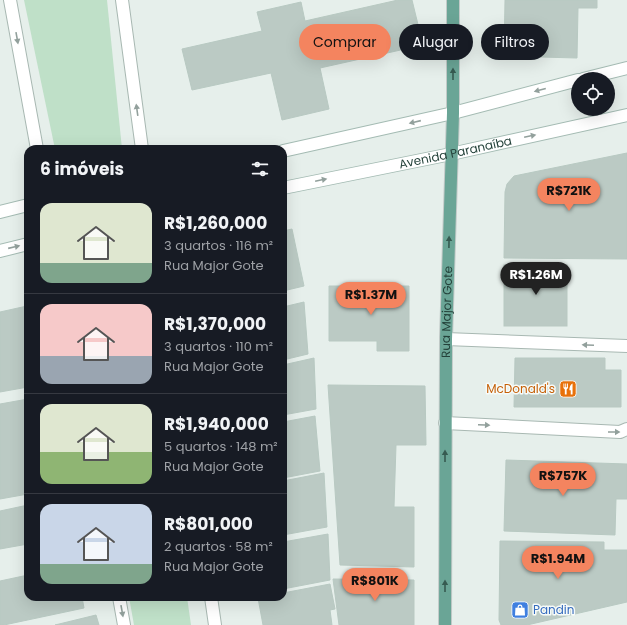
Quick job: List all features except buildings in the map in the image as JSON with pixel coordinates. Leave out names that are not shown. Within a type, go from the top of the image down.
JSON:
[{"type":"main road","points":[[10,0],[36,145]]},
{"type":"main road","points":[[122,0],[141,145]]},
{"type":"main road","name":"Rua Major Gote","points":[[445,625],[446,339],[453,113],[454,0]]},
{"type":"main road","points":[[611,72],[627,68]]},
{"type":"main road","points":[[287,150],[453,113],[571,82]]},
{"type":"main road","name":"Avenida Paranaíba","points":[[287,187],[451,154],[627,115]]},
{"type":"main road","points":[[0,212],[24,206]]},
{"type":"main road","points":[[0,251],[24,245]]},
{"type":"main road","points":[[446,339],[627,346]]},
{"type":"main road","points":[[445,423],[620,432],[627,429]]},
{"type":"main road","points":[[120,601],[124,625]]},
{"type":"main road","points":[[212,601],[215,625]]},
{"type":"green space","points":[[24,0],[107,0],[122,145],[54,145]]},
{"type":"green space","points":[[130,601],[188,601],[191,625],[134,625]]},
{"type":"place","name":"McDonald's","points":[[568,389]]},
{"type":"place","name":"Pandin","points":[[520,610]]}]
